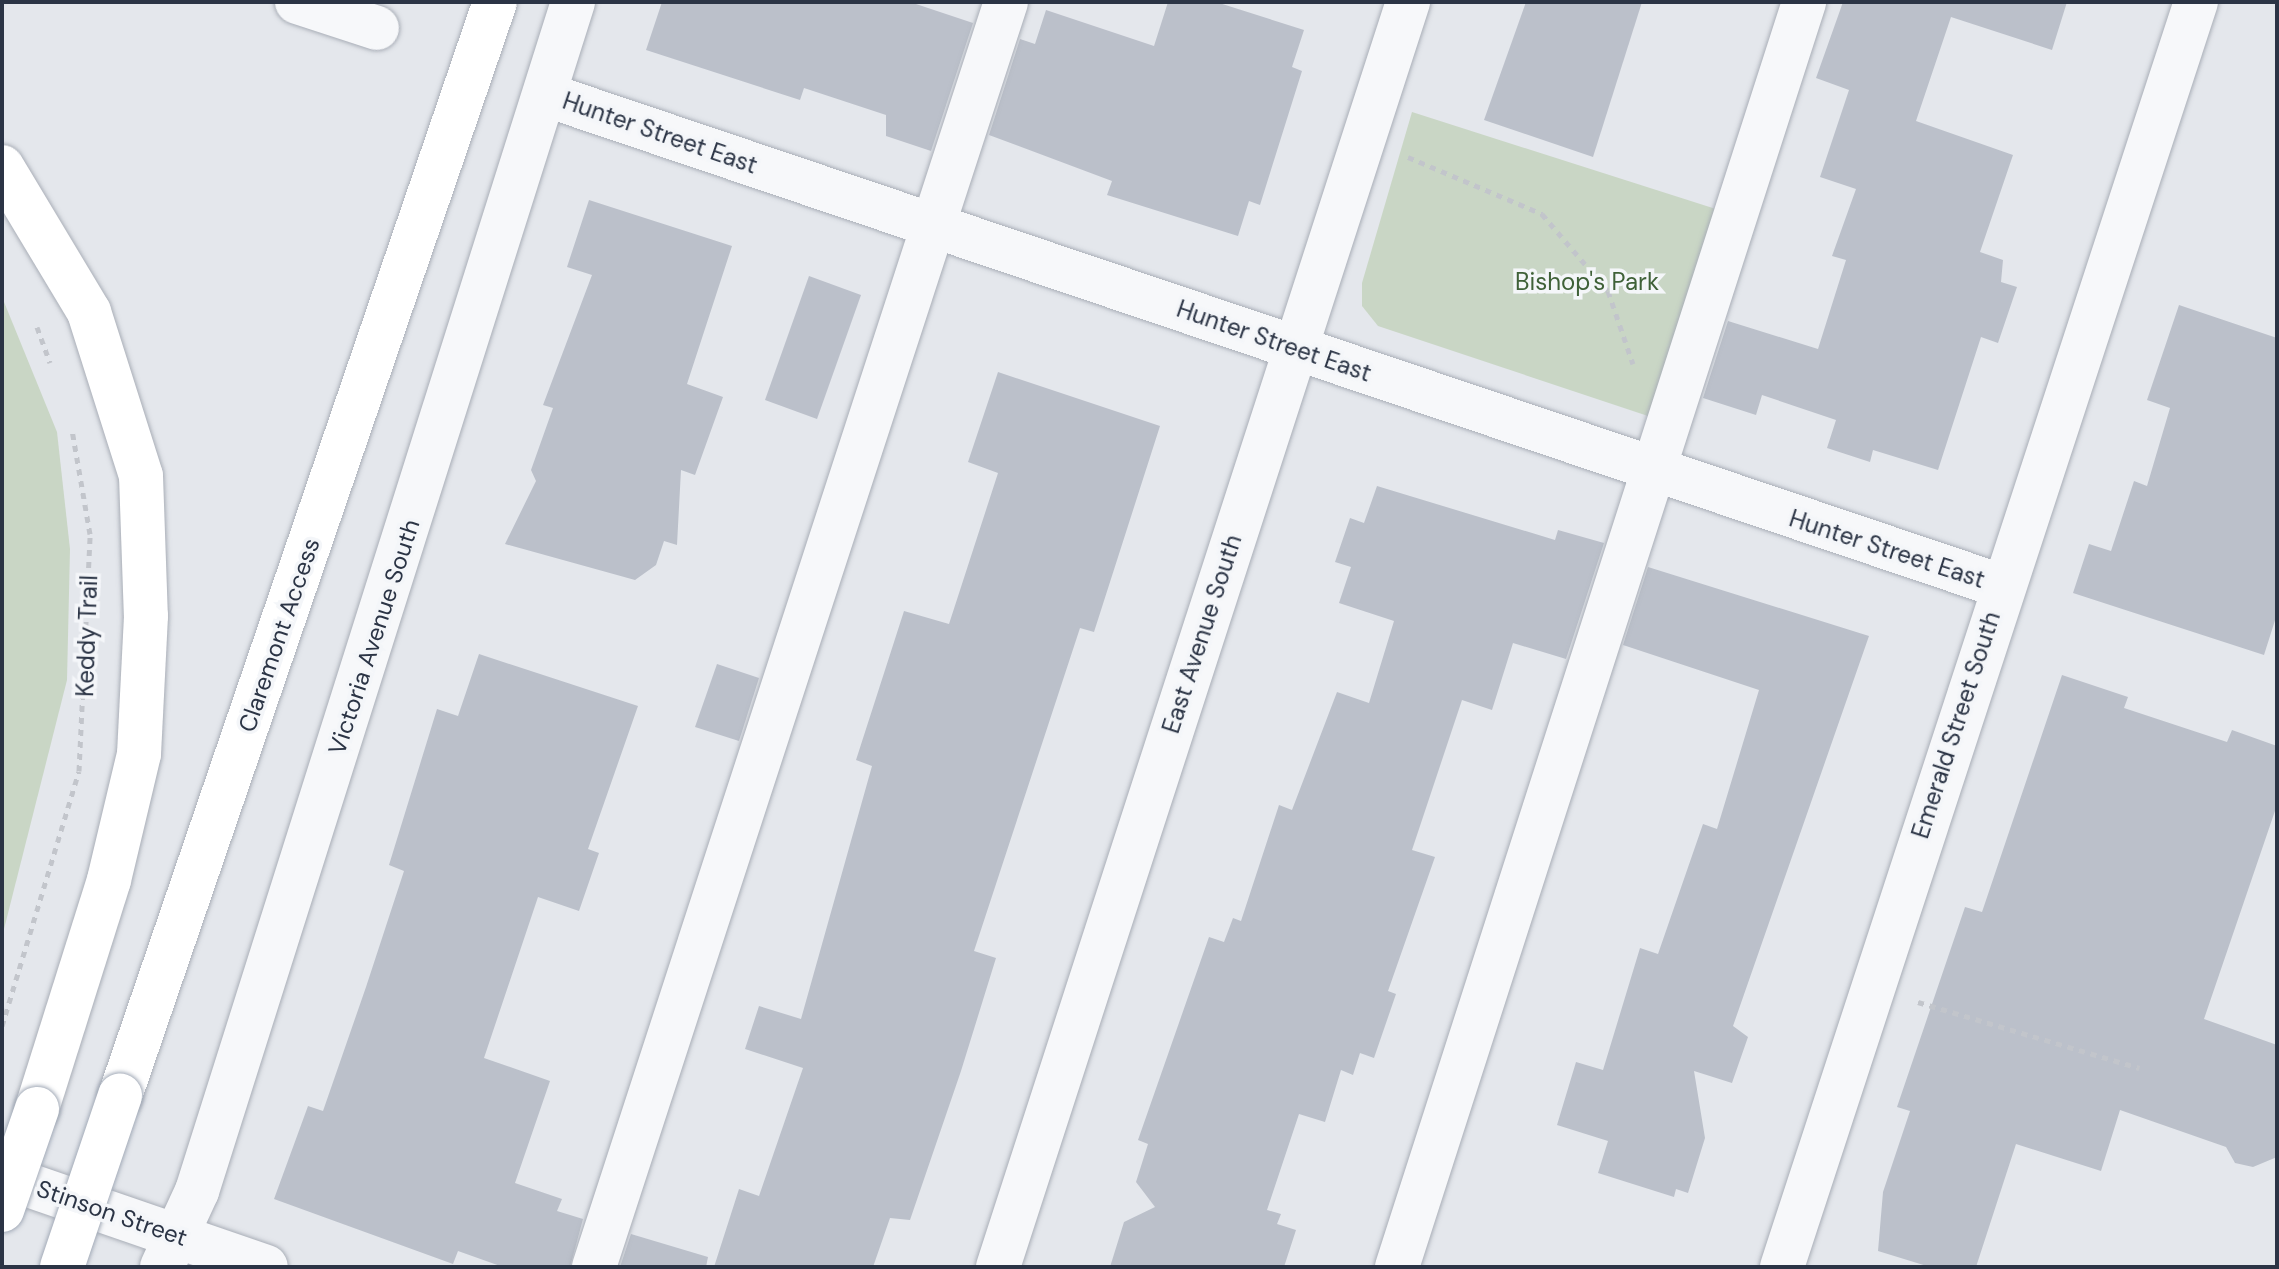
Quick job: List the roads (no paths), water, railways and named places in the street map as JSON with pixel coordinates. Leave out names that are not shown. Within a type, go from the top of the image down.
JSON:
[{"type":"main road","name":"Claremont Access","points":[[62,1267],[495,2]]},
{"type":"main road","points":[[2,167],[89,312],[141,476],[142,507],[139,754],[109,880],[2,1210]]},
{"type":"street","points":[[297,2],[377,28]]},
{"type":"street","name":"Victoria Avenue South","points":[[171,1251],[547,95],[573,2]]},
{"type":"street","points":[[594,1267],[1006,2]]},
{"type":"street","name":"East Avenue South","points":[[998,1267],[1408,2]]},
{"type":"street","points":[[1397,1267],[1649,471],[1804,2]]},
{"type":"street","name":"Emerald Street South","points":[[1782,1267],[1876,989],[2001,586],[2196,2]]},
{"type":"street","name":"Hunter Street East","points":[[547,95],[1294,347],[1649,471],[2001,586]]},
{"type":"street","name":"Stinson Street","points":[[2,1176],[171,1251],[266,1267]]},
{"type":"park label","name":"Bishop's Park","points":[[1587,282]]}]
